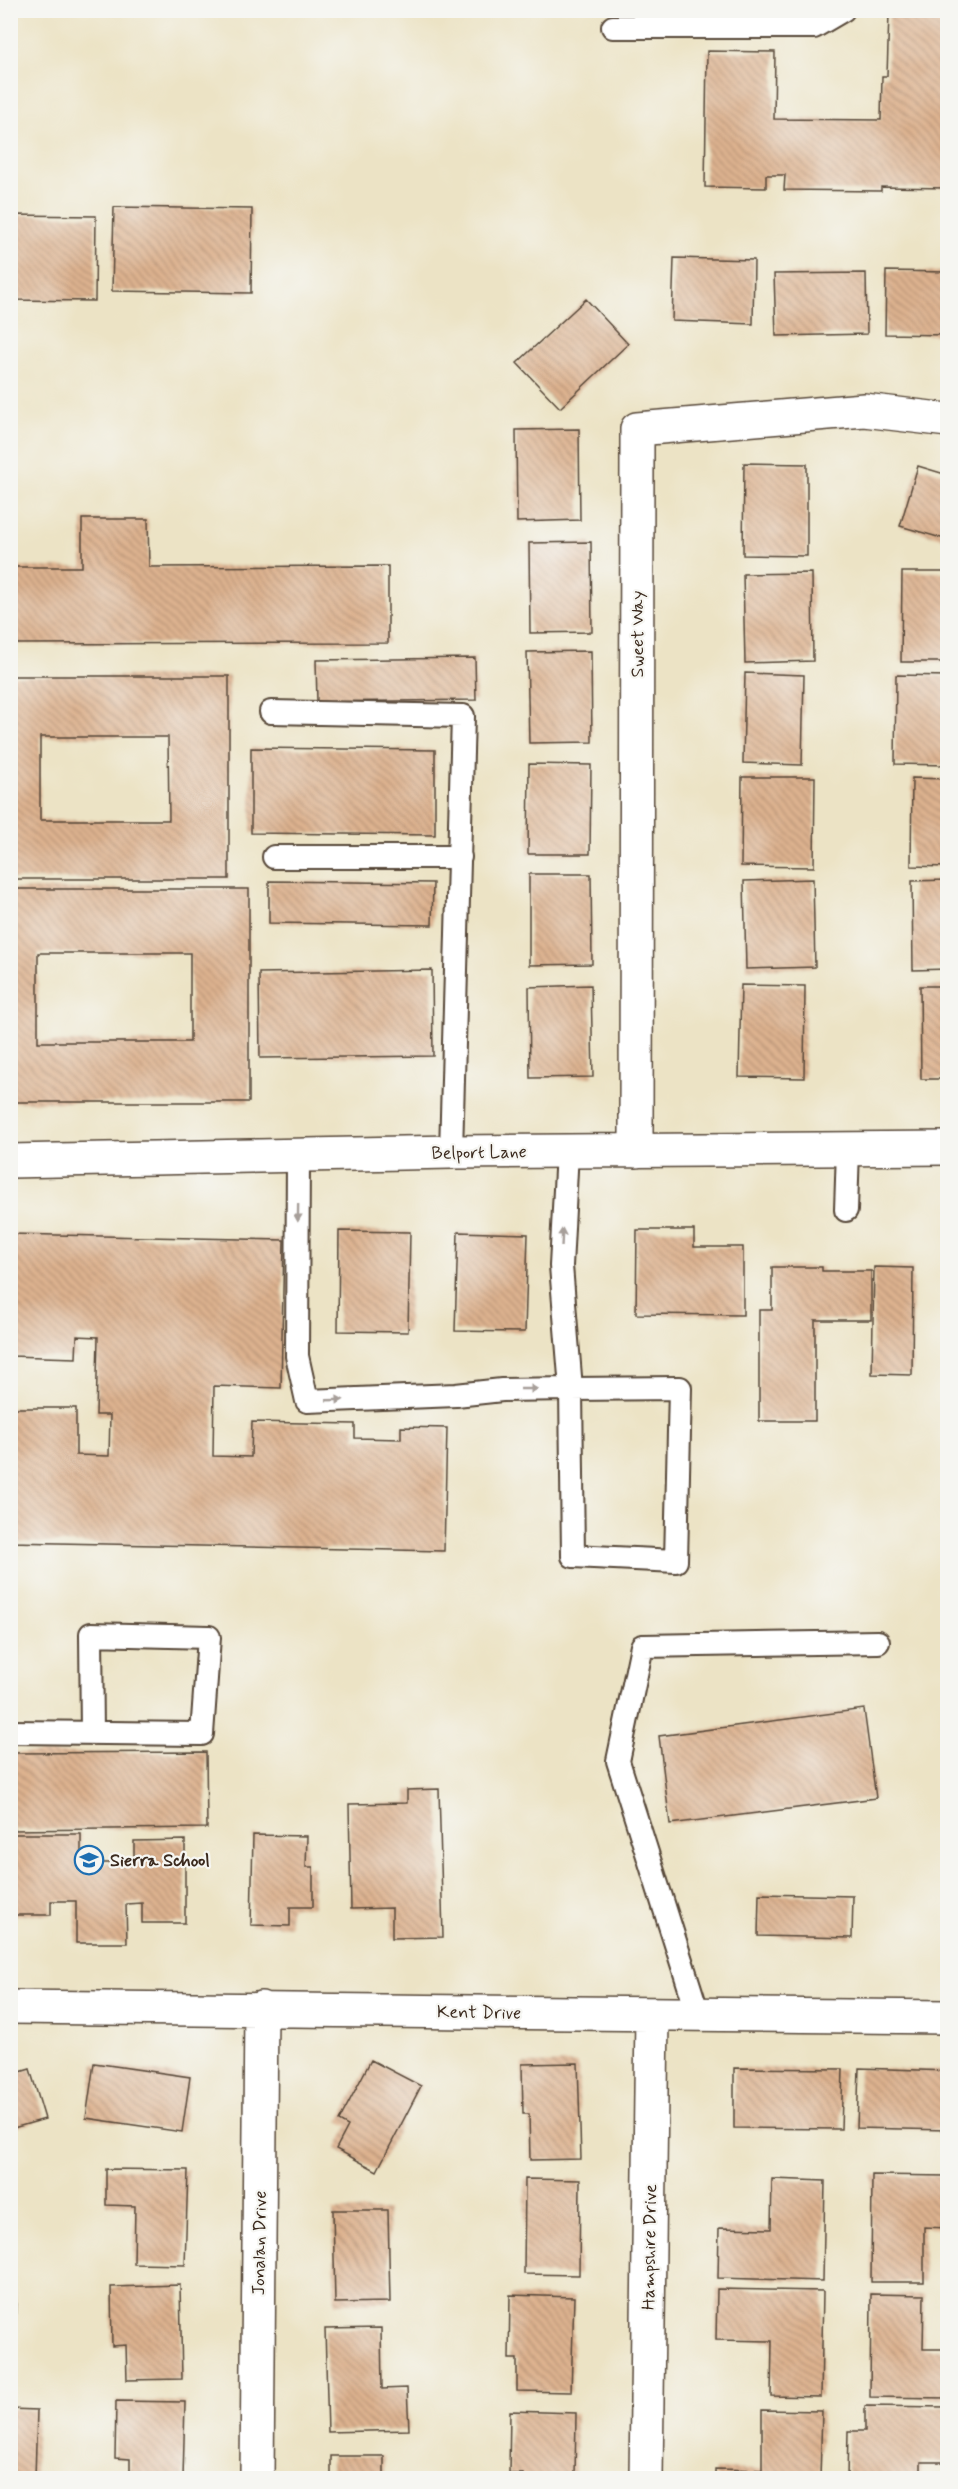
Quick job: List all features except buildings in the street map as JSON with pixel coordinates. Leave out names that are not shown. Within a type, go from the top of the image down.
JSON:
[{"type":"street","name":"Sweet Way","points":[[636,1151],[637,429],[864,410],[948,420]]},
{"type":"street","name":"Belport Lane","points":[[10,1161],[452,1152],[948,1148]]},
{"type":"street","name":"Kent Drive","points":[[10,2007],[948,2017]]},
{"type":"street","name":"Jonalan Drive","points":[[257,2478],[261,2008]]},
{"type":"street","name":"Hampshire Drive","points":[[646,2478],[652,2015]]},
{"type":"lane","points":[[613,27],[814,27],[843,10]]},
{"type":"lane","points":[[271,712],[463,716],[452,1152]]},
{"type":"lane","points":[[274,857],[460,857]]},
{"type":"lane","points":[[846,1210],[848,1149]]},
{"type":"lane","points":[[298,1155],[297,1356],[307,1401],[456,1395],[502,1390],[572,1389],[680,1388],[676,1561],[573,1556],[572,1389],[561,1266],[567,1151]]},
{"type":"lane","points":[[10,1732],[92,1733],[202,1734],[210,1636],[91,1634],[92,1733]]},
{"type":"lane","points":[[698,2014],[618,1761],[642,1646],[878,1642]]},
{"type":"place","name":"Sierra School","points":[[89,1860]]}]
